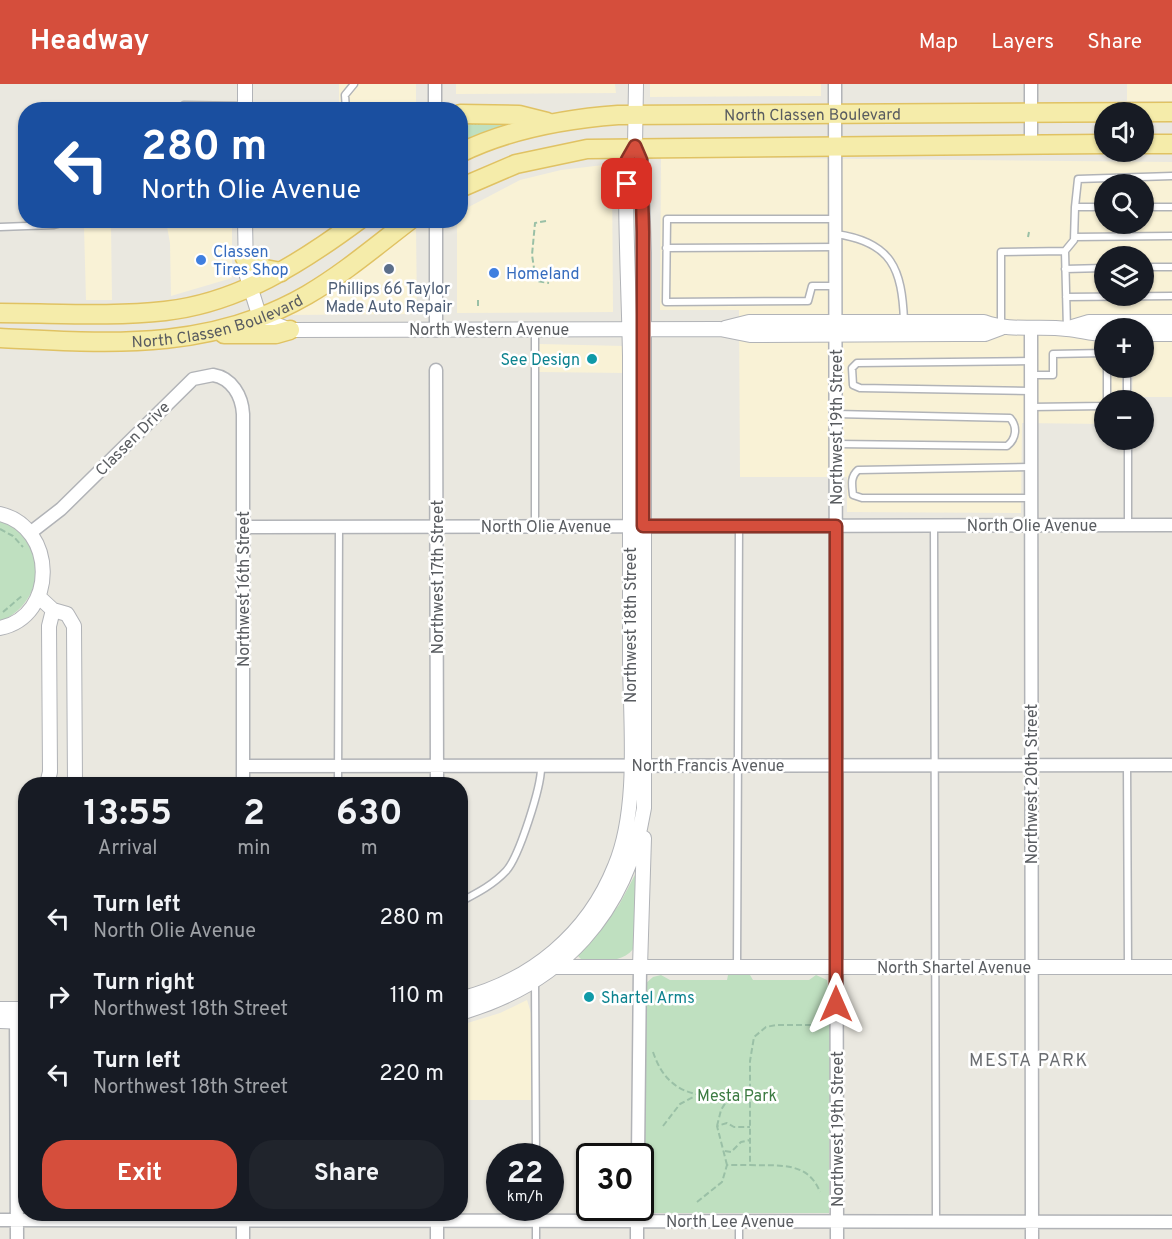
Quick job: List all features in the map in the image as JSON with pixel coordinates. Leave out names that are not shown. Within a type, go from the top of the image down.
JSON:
[{"type":"main road","name":"North Classen Boulevard","points":[[468,150],[511,133],[552,123],[635,114],[1172,112]]},
{"type":"main road","points":[[468,114],[519,115],[552,123]]},
{"type":"main road","name":"North Classen Boulevard","points":[[468,184],[489,174],[543,156],[587,148],[1094,144]]},
{"type":"main road","points":[[1154,144],[1172,144]]},
{"type":"main road","name":"North Classen Boulevard","points":[[0,313],[124,313],[167,310],[220,298],[250,287],[305,260],[348,228]]},
{"type":"main road","name":"North Classen Boulevard","points":[[0,338],[135,343],[161,341],[260,318],[327,282],[399,228]]},
{"type":"main road","points":[[245,258],[265,269],[281,272]]},
{"type":"main road","points":[[201,333],[276,334],[290,330]]},
{"type":"street","points":[[245,84],[245,102]]},
{"type":"street","points":[[435,84],[435,102]]},
{"type":"street","name":"Northwest 18th Street","points":[[636,84],[635,146],[641,160],[644,254],[636,526]]},
{"type":"street","name":"Northwest 19th Street","points":[[836,84],[837,1239]]},
{"type":"street","points":[[1031,84],[1031,145]]},
{"type":"street","name":"Northwest 18th Street","points":[[556,968],[582,942],[615,898],[637,846],[644,808],[637,765],[636,526],[626,254],[627,160],[635,146]]},
{"type":"street","points":[[245,228],[245,258],[250,287],[260,318]]},
{"type":"street","points":[[435,228],[436,330]]},
{"type":"street","points":[[626,254],[644,254]]},
{"type":"street","name":"North Western Avenue","points":[[260,318],[290,330],[720,329],[750,335],[836,328],[985,334],[1001,328],[1031,328],[1067,329],[1094,334]]},
{"type":"street","name":"North Western Avenue","points":[[1067,329],[1089,322],[1172,322]]},
{"type":"street","name":"Northwest 20th Street","points":[[1031,328],[1032,1239]]},
{"type":"street","points":[[1154,334],[1172,334]]},
{"type":"street","name":"Northwest 17th Street","points":[[436,370],[437,777]]},
{"type":"street","name":"Classen Drive","points":[[30,533],[61,509],[193,379],[205,375],[219,376],[239,394]]},
{"type":"street","name":"Northwest 16th Street","points":[[239,394],[243,414],[243,777]]},
{"type":"street","points":[[0,514],[20,523],[30,533],[42,559],[43,580],[39,597],[23,617],[0,628]]},
{"type":"street","name":"North Olie Avenue","points":[[243,527],[1172,525]]},
{"type":"street","points":[[39,597],[53,610],[67,614],[74,626],[75,777]]},
{"type":"street","points":[[49,777],[50,626],[53,610]]},
{"type":"street","name":"Northwest 18th Street","points":[[536,974],[580,924],[610,878],[628,821],[637,765]]},
{"type":"street","name":"North Francis Avenue","points":[[243,766],[1172,765]]},
{"type":"street","points":[[638,1143],[644,808]]},
{"type":"street","name":"North Shartel Avenue","points":[[468,997],[556,968],[1172,968]]},
{"type":"street","name":"North Shartel Avenue","points":[[468,1011],[493,1003],[536,974]]},
{"type":"street","points":[[0,1009],[18,1014]]},
{"type":"street","points":[[0,1021],[18,1016]]},
{"type":"street","points":[[17,1239],[18,1169]]},
{"type":"street","name":"North Lee Avenue","points":[[468,1218],[486,1219]]},
{"type":"street","name":"North Lee Avenue","points":[[0,1220],[17,1220]]},
{"type":"street","points":[[243,1221],[243,1239]]},
{"type":"street","points":[[437,1221],[437,1239]]},
{"type":"street","points":[[638,1221],[638,1239]]},
{"type":"street","name":"North Lee Avenue","points":[[654,1221],[1172,1222]]},
{"type":"lane","points":[[345,102],[345,95],[354,84]]},
{"type":"lane","points":[[1067,329],[1065,251],[1074,237],[1078,179],[1172,176]]},
{"type":"lane","points":[[1075,207],[1094,207]]},
{"type":"lane","points":[[1154,207],[1172,207]]},
{"type":"lane","points":[[836,219],[667,219],[666,302],[808,301],[812,286],[836,286]]},
{"type":"lane","points":[[0,227],[18,226]]},
{"type":"lane","points":[[1074,237],[1172,236]]},
{"type":"lane","points":[[666,248],[858,237],[873,245],[900,276],[903,291],[904,329]]},
{"type":"lane","points":[[1001,328],[1001,252],[1065,251]]},
{"type":"lane","points":[[1154,267],[1172,267]]},
{"type":"lane","points":[[1065,269],[1094,268]]},
{"type":"lane","points":[[1066,297],[1172,296]]},
{"type":"lane","points":[[535,329],[535,526]]},
{"type":"lane","points":[[1031,375],[1053,375],[1053,354],[1094,353]]},
{"type":"lane","points":[[1031,361],[857,363],[852,368],[853,385],[860,388],[1031,391]]},
{"type":"lane","points":[[1031,407],[1094,406]]},
{"type":"lane","points":[[836,414],[1010,418],[1014,423],[1015,432],[1013,441],[1007,446],[836,444]]},
{"type":"lane","points":[[1128,450],[1128,525]]},
{"type":"lane","points":[[1031,467],[858,470],[854,474],[852,484],[854,495],[862,498],[1031,498]]},
{"type":"lane","points":[[338,777],[339,526]]},
{"type":"lane","points":[[737,968],[739,526]]},
{"type":"lane","points":[[934,526],[936,1221]]},
{"type":"lane","points":[[1127,765],[1128,968]]},
{"type":"lane","points":[[468,898],[491,885],[513,861],[541,781],[541,766]]},
{"type":"lane","points":[[536,974],[536,1143]]},
{"type":"lane","points":[[536,1221],[536,1239]]},
{"type":"lane","points":[[739,1221],[739,1239]]},
{"type":"path","points":[[546,221],[535,223],[532,255],[536,281],[549,282]]},
{"type":"path","points":[[1028,237],[1029,232]]},
{"type":"path","points":[[478,300],[478,306]]},
{"type":"path","points":[[0,529],[13,536],[24,549]]},
{"type":"path","points":[[0,614],[17,603],[24,594]]},
{"type":"path","points":[[750,1165],[751,1045],[759,1032],[777,1025],[820,1025]]},
{"type":"path","points":[[653,1052],[665,1077],[695,1096],[750,1097]]},
{"type":"path","points":[[663,1126],[680,1104],[695,1096]]},
{"type":"path","points":[[697,1202],[722,1182],[727,1165],[717,1126],[721,1110],[729,1097]]},
{"type":"path","points":[[717,1126],[727,1123],[734,1127],[750,1127]]},
{"type":"path","points":[[725,1151],[730,1152],[741,1142],[750,1140]]},
{"type":"path","points":[[727,1165],[790,1166],[807,1172],[816,1182],[820,1192]]},
{"type":"shaded area","points":[[339,84],[416,84],[416,102],[339,102]]},
{"type":"shaded area","points":[[456,84],[615,84],[616,93],[456,94]]},
{"type":"shaded area","points":[[650,84],[821,84],[821,96],[650,97]]},
{"type":"shaded area","points":[[1127,84],[1172,84],[1172,101],[1127,101]]},
{"type":"shaded area","points":[[661,157],[1172,162],[1172,397],[1154,397],[1154,390],[1132,390],[1133,378],[1154,378],[1154,318],[1094,318],[1094,378],[1122,378],[1122,390],[1094,390],[1094,424],[1022,423],[1021,513],[847,512],[847,477],[740,477],[739,310],[660,310]]},
{"type":"shaded area","points":[[612,164],[613,312],[457,313],[457,228],[468,228],[468,207],[520,180],[561,170]]},
{"type":"shaded area","points":[[84,228],[111,228],[112,300],[86,300]]},
{"type":"shaded area","name":"Classen Tires Shop","points":[[167,228],[232,228],[232,278],[171,296],[170,243]]},
{"type":"shaded area","name":"Phillips 66 Taylor Made Auto Repair","points":[[416,228],[417,314],[289,315],[344,283]]},
{"type":"shaded area","points":[[539,344],[625,346],[625,373],[539,372]]},
{"type":"shaded area","points":[[527,1000],[531,1013],[532,1100],[468,1100],[468,1023],[500,1013]]},
{"type":"green space","points":[[515,121],[468,142],[468,122]]},
{"type":"green space","points":[[0,520],[15,528],[28,540],[37,566],[36,580],[23,605],[0,621]]},
{"type":"green space","points":[[637,871],[636,945],[626,955],[612,960],[581,959],[578,956],[619,905]]},
{"type":"green space","name":"Mesta Park","points":[[661,975],[670,980],[727,980],[728,975],[750,975],[753,980],[809,980],[816,975],[827,980],[830,999],[829,1213],[654,1213],[654,1143],[645,1143],[645,984],[653,977]]},
{"type":"place","name":"Classen Tires Shop","points":[[201,260]]},
{"type":"place","name":"Phillips 66 Taylor Made Auto Repair","points":[[389,269]]},
{"type":"place","name":"Homeland","points":[[494,273]]},
{"type":"place","name":"See Design","points":[[592,359]]},
{"type":"place","name":"Shartel Arms","points":[[589,997]]},
{"type":"district","name":"MESTA PARK","points":[[1029,1060]]},
{"type":"route","points":[[627,184],[627,160],[635,146],[641,160],[643,232],[643,526],[836,526],[836,1004]]}]
